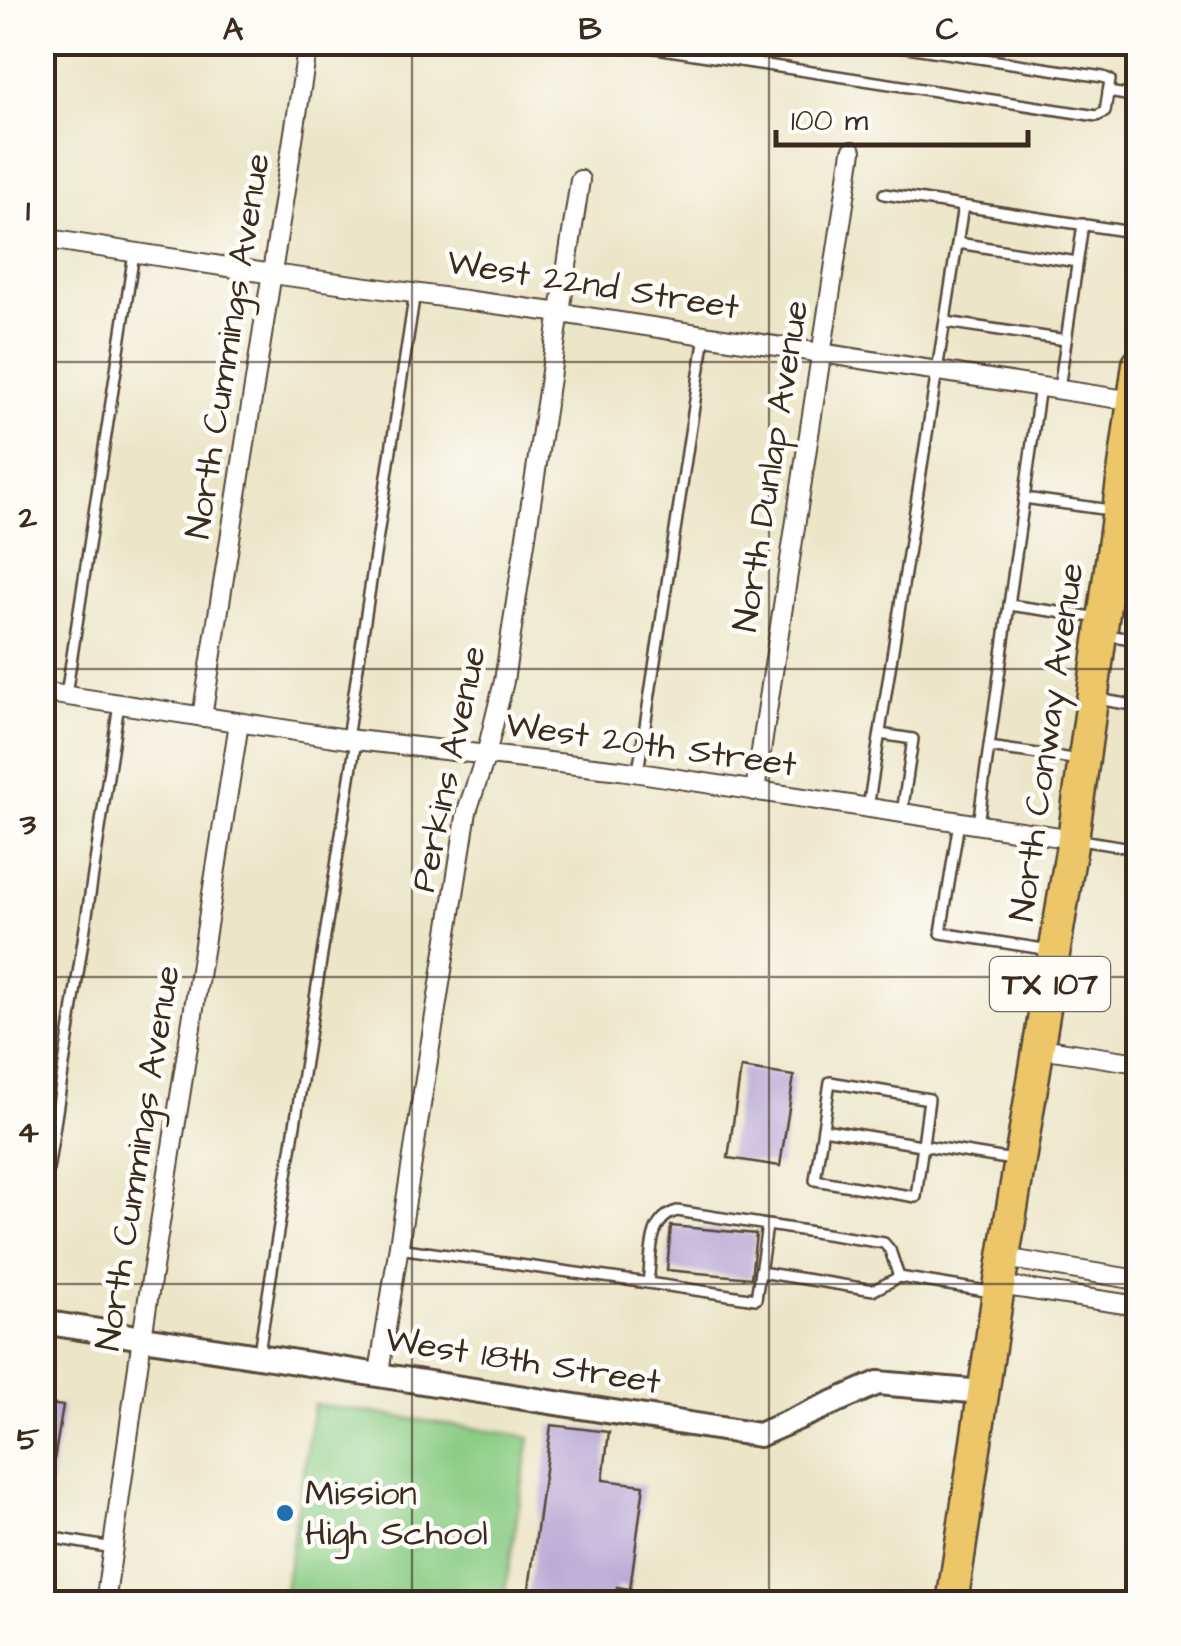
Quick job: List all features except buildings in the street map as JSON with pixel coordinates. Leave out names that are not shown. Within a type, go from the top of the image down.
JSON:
[{"type":"main road","name":"North Conway Avenue","points":[[952,1604],[1000,1278],[1073,839],[1102,626],[1124,565],[1132,400],[1138,364]]},
{"type":"street","name":"North Cummings Avenue","points":[[202,718],[308,44]]},
{"type":"street","name":"North Dunlap Avenue","points":[[755,791],[852,151]]},
{"type":"street","name":"Perkins Avenue","points":[[379,1372],[466,810],[486,755],[504,681],[580,180]]},
{"type":"street","name":"West 22nd Street","points":[[42,238],[1132,400]]},
{"type":"street","name":"West 20th Street","points":[[42,692],[352,740],[638,772],[1073,839]]},
{"type":"street","name":"North Cummings Avenue","points":[[105,1604],[142,1337],[239,723]]},
{"type":"street","points":[[1040,1048],[1138,1064]]},
{"type":"street","points":[[1000,1278],[1138,1280]]},
{"type":"street","points":[[1000,1278],[1138,1306]]},
{"type":"street","name":"West 18th Street","points":[[42,1322],[379,1372],[759,1435],[878,1383],[983,1392]]},
{"type":"lane","points":[[617,42],[1097,116],[1105,112],[1110,80],[1103,77],[874,42]]},
{"type":"lane","points":[[741,61],[744,42]]},
{"type":"lane","points":[[1120,42],[1138,44]]},
{"type":"lane","points":[[1108,92],[1138,97]]},
{"type":"lane","points":[[884,194],[1138,233]]},
{"type":"lane","points":[[868,808],[963,206]]},
{"type":"lane","points":[[1055,951],[941,933],[989,747],[1024,498],[1049,387],[1066,340],[1083,224]]},
{"type":"lane","points":[[958,243],[1078,262]]},
{"type":"lane","points":[[66,695],[134,252]]},
{"type":"lane","points":[[259,1355],[415,291]]},
{"type":"lane","points":[[946,322],[1066,340]]},
{"type":"lane","points":[[638,772],[705,334]]},
{"type":"lane","points":[[1024,498],[1125,501]]},
{"type":"lane","points":[[1009,604],[1102,626],[1138,640]]},
{"type":"lane","points":[[1092,698],[1138,706]]},
{"type":"lane","points":[[42,1210],[120,704]]},
{"type":"lane","points":[[880,734],[913,740],[902,813]]},
{"type":"lane","points":[[989,747],[1084,760]]},
{"type":"lane","points":[[1073,839],[1138,849],[1138,873]]},
{"type":"lane","points":[[830,1082],[929,1099],[916,1197],[815,1180],[823,1128],[830,1082]]},
{"type":"lane","points":[[823,1128],[1020,1161]]},
{"type":"lane","points":[[648,1283],[656,1224],[665,1214],[678,1212],[884,1244],[899,1277]]},
{"type":"lane","points":[[398,1248],[756,1299],[768,1226]]},
{"type":"lane","points":[[760,1272],[874,1290],[899,1277],[1000,1278]]},
{"type":"lane","points":[[42,1536],[113,1548]]},
{"type":"green space","points":[[314,1404],[530,1437],[503,1603],[283,1603]]},
{"type":"place","name":"Mission High School","points":[[285,1513]]}]
